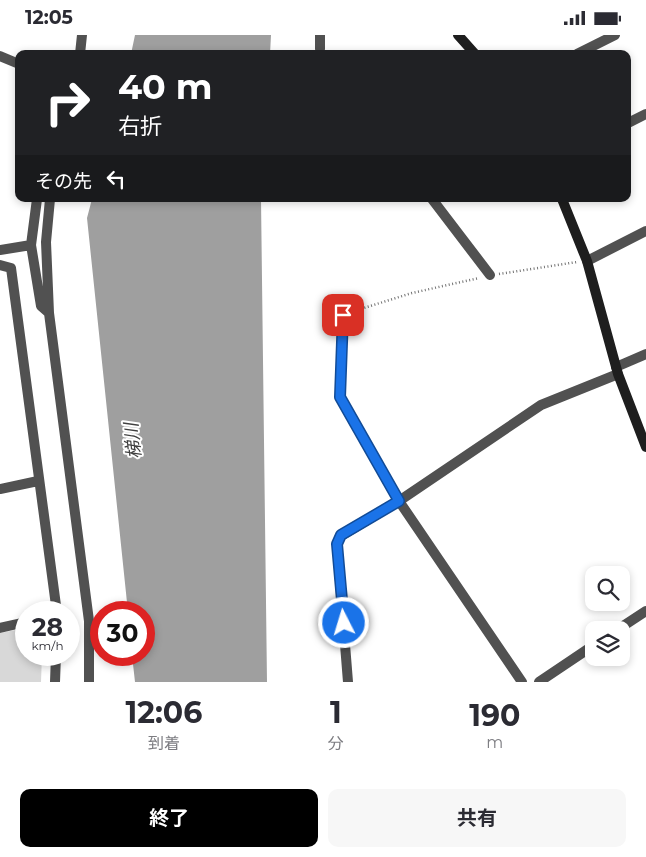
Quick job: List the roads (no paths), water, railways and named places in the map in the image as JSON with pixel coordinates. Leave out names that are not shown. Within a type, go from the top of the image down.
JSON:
[{"type":"street","points":[[80,50],[82,35]]},
{"type":"street","points":[[320,35],[320,49]]},
{"type":"street","points":[[458,35],[471,50]]},
{"type":"street","points":[[584,50],[608,37]]},
{"type":"street","points":[[0,56],[15,62]]},
{"type":"street","points":[[631,122],[646,114]]},
{"type":"street","points":[[37,202],[31,245],[41,306],[49,313]]},
{"type":"street","points":[[50,202],[46,241],[49,313],[89,621],[89,682]]},
{"type":"street","points":[[434,202],[490,275]]},
{"type":"street","points":[[563,202],[587,261],[616,370],[646,447]]},
{"type":"street","points":[[587,261],[646,231]]},
{"type":"street","points":[[0,250],[31,245]]},
{"type":"street","points":[[0,265],[11,268],[55,601]]},
{"type":"street","points":[[343,315],[340,397],[399,501],[522,682]]},
{"type":"street","points":[[348,682],[337,544],[341,535],[399,501],[541,405],[646,354]]},
{"type":"street","points":[[0,489],[38,481]]},
{"type":"street","points":[[630,621],[646,611]]},
{"type":"street","points":[[0,628],[15,625]]},
{"type":"street","points":[[539,682],[585,651]]},
{"type":"street","points":[[55,682],[56,666]]},
{"type":"water","points":[[135,35],[271,35],[270,50],[132,50]]},
{"type":"water","name":"梯川","points":[[91,202],[261,202],[267,682],[135,682],[133,666],[155,666],[155,601],[127,601],[87,218]]}]
